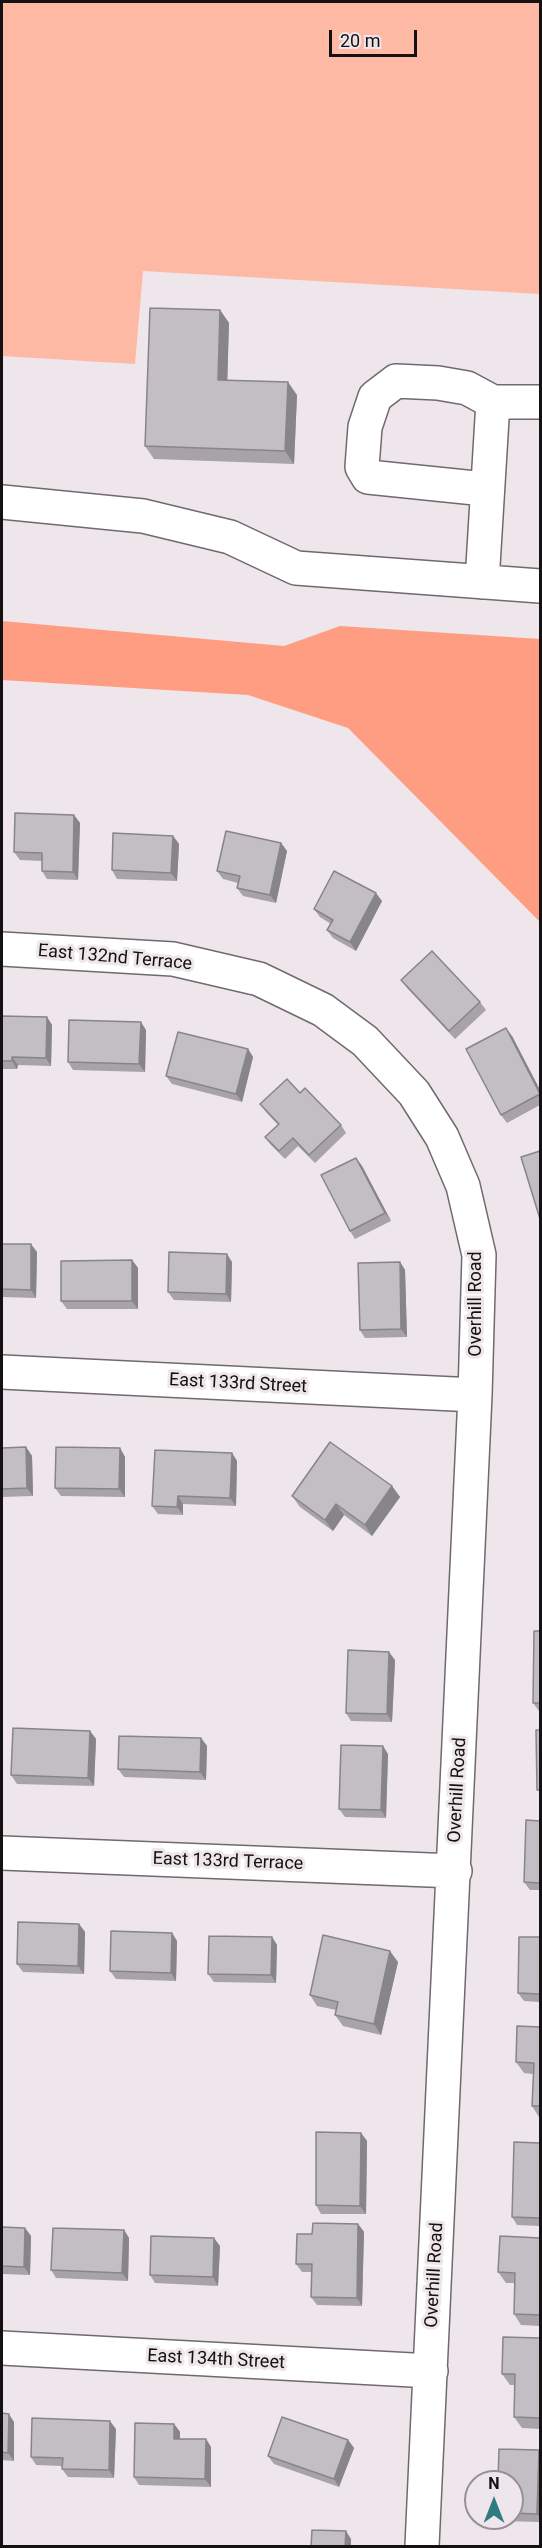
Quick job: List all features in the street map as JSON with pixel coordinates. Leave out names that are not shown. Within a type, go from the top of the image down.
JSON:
[{"type":"street","points":[[485,489],[368,477],[362,467],[365,427],[375,397],[396,381],[438,383],[467,388],[493,402],[540,402]]},
{"type":"street","points":[[482,582],[485,489],[493,402]]},
{"type":"street","points":[[2,502],[143,516],[230,537],[296,568],[540,586]]},
{"type":"street","name":"East 132nd Terrace","points":[[2,949],[173,959],[260,979],[323,1010],[365,1041],[382,1059]]},
{"type":"street","name":"Overhill Road","points":[[382,1059],[414,1093],[442,1137],[463,1186],[479,1255],[475,1395],[422,2547]]},
{"type":"street","name":"East 133rd Street","points":[[2,1372],[475,1395]]},
{"type":"street","name":"East 133rd Terrace","points":[[2,1853],[454,1871]]},
{"type":"street","name":"East 134th Street","points":[[2,2348],[431,2371]]},
{"type":"shaded area","points":[[2,2],[540,2],[540,294],[143,271],[135,364],[2,356]]},
{"type":"shaded area","points":[[2,621],[284,646],[340,626],[540,639],[540,922],[348,728],[248,695],[2,680]]},
{"type":"building","points":[[150,308],[220,310],[218,380],[288,382],[285,451],[145,446]]},
{"type":"building","points":[[15,813],[74,815],[73,872],[42,871],[42,853],[14,852]]},
{"type":"building","points":[[226,831],[281,843],[270,895],[237,888],[240,876],[217,871]]},
{"type":"building","points":[[113,833],[173,836],[171,873],[112,870]]},
{"type":"building","points":[[334,871],[376,893],[350,942],[327,930],[333,920],[314,909]]},
{"type":"building","points":[[432,951],[480,1002],[449,1031],[401,980]]},
{"type":"building","points":[[2,1016],[47,1017],[46,1058],[12,1057],[12,1061],[2,1061]]},
{"type":"building","points":[[69,1020],[141,1022],[139,1064],[68,1062]]},
{"type":"building","points":[[506,1028],[540,1094],[501,1115],[466,1049]]},
{"type":"building","points":[[178,1032],[248,1049],[236,1094],[166,1076]]},
{"type":"building","points":[[287,1079],[300,1093],[305,1088],[341,1125],[309,1155],[293,1138],[279,1151],[265,1137],[279,1124],[260,1104]]},
{"type":"building","points":[[540,1151],[540,1219],[521,1157]]},
{"type":"building","points":[[356,1158],[385,1213],[350,1231],[321,1175]]},
{"type":"building","points":[[2,1244],[31,1244],[31,1290],[2,1289]]},
{"type":"building","points":[[169,1252],[227,1254],[226,1294],[168,1292]]},
{"type":"building","points":[[132,1260],[132,1301],[61,1301],[61,1261]]},
{"type":"building","points":[[400,1262],[401,1329],[360,1330],[358,1263]]},
{"type":"building","points":[[330,1442],[392,1486],[365,1525],[336,1504],[325,1520],[292,1496]]},
{"type":"building","points":[[26,1447],[27,1488],[2,1489],[2,1448]]},
{"type":"building","points":[[56,1447],[120,1448],[119,1489],[55,1488]]},
{"type":"building","points":[[155,1450],[232,1453],[230,1498],[178,1496],[177,1507],[152,1506]]},
{"type":"building","points":[[534,1631],[540,1631],[540,1703],[533,1703]]},
{"type":"building","points":[[348,1650],[389,1652],[387,1714],[346,1713]]},
{"type":"building","points":[[13,1728],[90,1731],[88,1778],[11,1775]]},
{"type":"building","points":[[536,1730],[540,1730],[540,1790],[537,1790]]},
{"type":"building","points":[[119,1736],[201,1738],[200,1772],[118,1769]]},
{"type":"building","points":[[341,1745],[383,1746],[381,1810],[339,1809]]},
{"type":"building","points":[[526,1820],[540,1821],[540,1883],[524,1882]]},
{"type":"building","points":[[18,1922],[79,1924],[78,1966],[17,1964]]},
{"type":"building","points":[[111,1931],[172,1933],[171,1973],[110,1971]]},
{"type":"building","points":[[323,1935],[390,1951],[374,2024],[335,2015],[338,2002],[310,1995]]},
{"type":"building","points":[[209,1936],[272,1937],[271,1975],[208,1974]]},
{"type":"building","points":[[519,1937],[540,1937],[540,1994],[518,1993]]},
{"type":"building","points":[[517,2026],[540,2027],[540,2106],[532,2106],[534,2063],[516,2062]]},
{"type":"building","points":[[316,2132],[361,2133],[360,2206],[316,2205]]},
{"type":"building","points":[[514,2142],[540,2143],[540,2218],[512,2217]]},
{"type":"building","points":[[313,2223],[358,2224],[357,2298],[311,2297],[312,2264],[296,2264],[297,2234],[312,2234]]},
{"type":"building","points":[[2,2227],[25,2228],[24,2267],[2,2266]]},
{"type":"building","points":[[53,2228],[124,2230],[122,2273],[51,2270]]},
{"type":"building","points":[[151,2236],[214,2238],[213,2277],[150,2275]]},
{"type":"building","points":[[500,2236],[540,2238],[540,2315],[514,2314],[515,2273],[498,2272]]},
{"type":"building","points":[[503,2337],[540,2338],[540,2418],[514,2417],[515,2374],[502,2374]]},
{"type":"building","points":[[2,2413],[9,2414],[8,2453],[2,2452]]},
{"type":"building","points":[[282,2417],[348,2440],[334,2479],[268,2456]]},
{"type":"building","points":[[32,2418],[110,2421],[109,2470],[62,2469],[63,2458],[31,2457]]},
{"type":"building","points":[[135,2423],[174,2424],[174,2439],[206,2439],[205,2479],[134,2477]]},
{"type":"building","points":[[499,2449],[539,2450],[537,2514],[524,2513],[524,2470],[498,2470]]},
{"type":"building","points":[[312,2530],[346,2531],[345,2547],[311,2547]]}]
